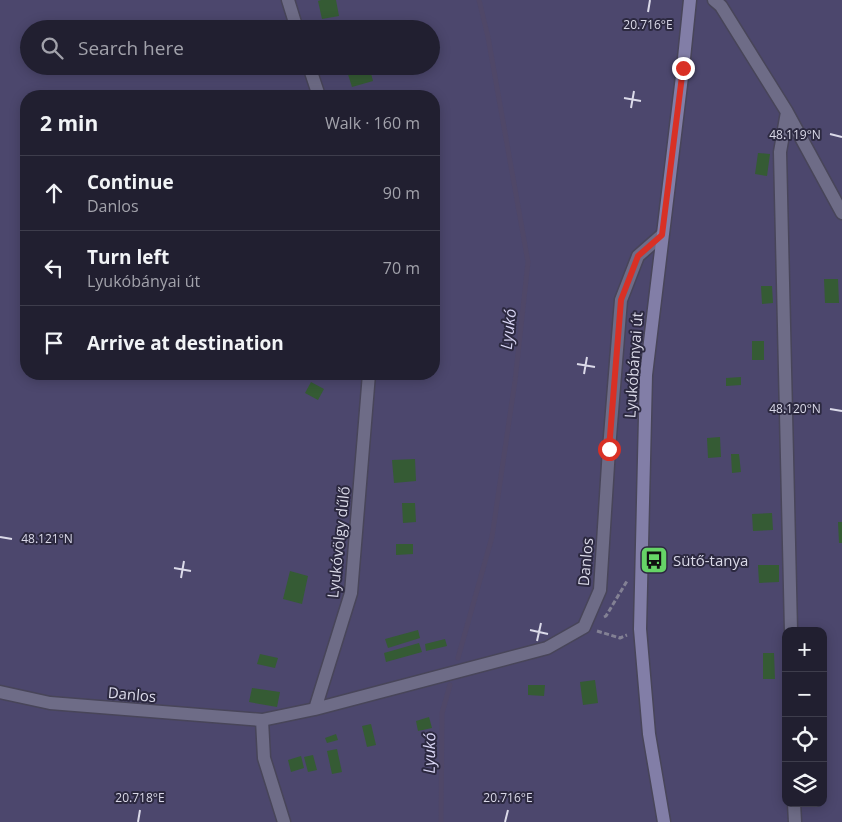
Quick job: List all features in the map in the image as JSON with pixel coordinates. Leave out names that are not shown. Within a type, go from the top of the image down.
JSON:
[{"type":"main road","name":"Lyukóbányai út","points":[[664,822],[649,734],[640,629],[646,375],[690,0]]},
{"type":"street","points":[[288,0],[294,20]]},
{"type":"street","points":[[714,0],[721,6],[786,112],[842,213]]},
{"type":"street","points":[[312,75],[317,90]]},
{"type":"street","points":[[786,112],[780,152],[791,627]]},
{"type":"street","name":"Danlos","points":[[0,692],[50,703],[262,720],[315,709],[547,648],[584,627],[600,590],[621,300],[638,256],[662,235]]},
{"type":"street","name":"Lyukóvölgy dűlő","points":[[315,709],[352,593],[369,380]]},
{"type":"street","points":[[262,720],[264,758],[284,822]]},
{"type":"street","points":[[794,807],[795,822]]},
{"type":"path","points":[[584,627],[606,616],[629,577],[641,570]]},
{"type":"path","points":[[584,627],[620,638],[640,629]]},
{"type":"shaded area","points":[[0,0],[842,0],[842,822],[0,822]]},
{"type":"building","points":[[336,0],[339,16],[322,19],[318,1]]},
{"type":"building","points":[[348,75],[371,75],[373,81],[352,87]]},
{"type":"building","points":[[758,153],[770,154],[767,176],[755,174]]},
{"type":"building","points":[[824,279],[838,279],[839,303],[825,303]]},
{"type":"building","points":[[761,286],[772,286],[773,303],[762,304]]},
{"type":"building","points":[[752,341],[764,341],[764,360],[752,360]]},
{"type":"building","points":[[741,377],[741,385],[726,386],[726,378]]},
{"type":"building","points":[[311,382],[324,389],[318,400],[305,393]]},
{"type":"building","points":[[720,437],[721,457],[708,458],[707,438]]},
{"type":"building","points":[[731,454],[739,454],[741,472],[732,473]]},
{"type":"building","points":[[415,459],[416,481],[394,483],[392,460]]},
{"type":"building","points":[[402,503],[415,503],[416,522],[403,523]]},
{"type":"building","points":[[772,513],[773,530],[753,531],[752,514]]},
{"type":"building","points":[[838,522],[842,522],[842,543],[839,543]]},
{"type":"building","points":[[396,544],[413,544],[413,554],[396,555]]},
{"type":"building","points":[[758,565],[779,565],[779,582],[759,583]]},
{"type":"building","points":[[290,571],[308,576],[302,604],[283,599]]},
{"type":"building","points":[[418,630],[420,638],[388,648],[385,639]]},
{"type":"building","points":[[445,639],[447,646],[426,651],[425,644]]},
{"type":"building","points":[[419,643],[422,652],[386,662],[384,653]]},
{"type":"building","points":[[763,653],[774,653],[775,679],[763,679]]},
{"type":"building","points":[[260,654],[278,658],[275,668],[257,664]]},
{"type":"building","points":[[595,680],[598,703],[583,705],[580,682]]},
{"type":"building","points":[[528,685],[545,685],[544,696],[528,695]]},
{"type":"building","points":[[252,688],[280,692],[277,707],[249,702]]},
{"type":"building","points":[[429,717],[432,728],[418,731],[416,721]]},
{"type":"building","points":[[371,724],[376,745],[367,747],[362,726]]},
{"type":"building","points":[[336,734],[338,740],[327,743],[325,738]]},
{"type":"building","points":[[337,749],[342,772],[332,774],[327,751]]},
{"type":"building","points":[[313,755],[317,770],[308,772],[304,757]]},
{"type":"building","points":[[301,756],[304,768],[291,772],[288,760]]},
{"type":"waterway","name":"Lyukó","points":[[458,658],[492,537],[515,381],[528,262],[488,37],[479,0]]},
{"type":"waterway","name":"Lyukó","points":[[441,822],[442,713],[450,685]]},
{"type":"place","name":"Sütő-tanya","points":[[654,560]]},
{"type":"route","points":[[609,449],[621,300],[638,256],[662,235],[683,68]]}]
